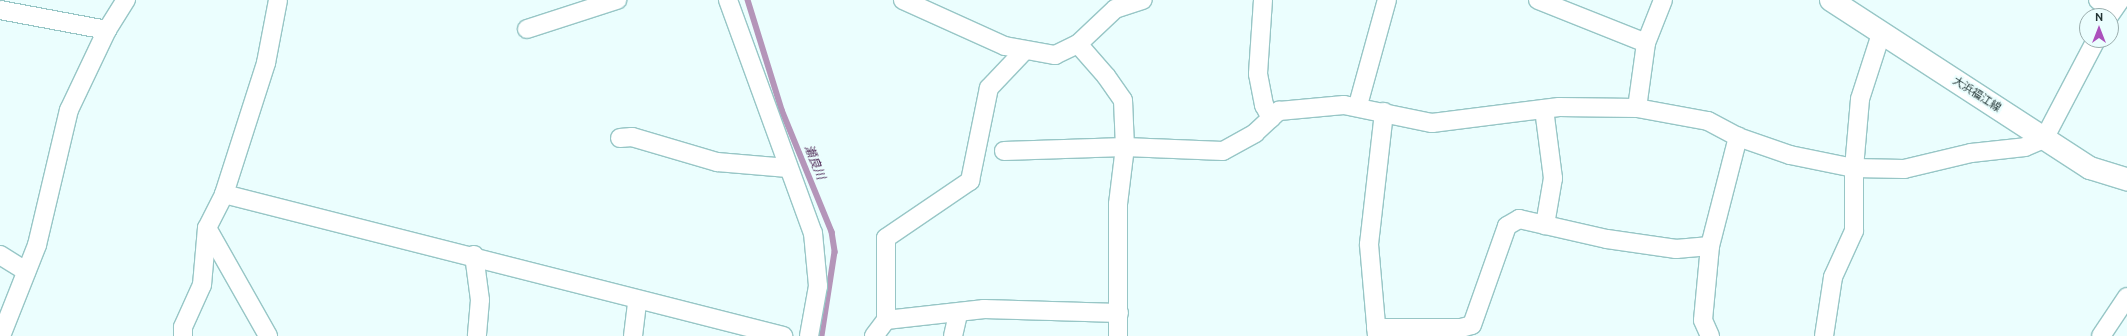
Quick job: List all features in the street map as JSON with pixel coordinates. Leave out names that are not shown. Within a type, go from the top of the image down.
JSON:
[{"type":"main road","name":"大浜福江線","points":[[1830,0],[2090,168],[2127,179]]},
{"type":"street","points":[[0,336],[37,245],[69,110],[107,30],[126,0]]},
{"type":"street","points":[[183,336],[183,327],[202,285],[208,228],[224,194],[266,63],[278,0]]},
{"type":"street","points":[[527,29],[617,0]]},
{"type":"street","points":[[728,0],[813,234],[818,286],[809,336]]},
{"type":"street","points":[[903,0],[1005,46],[1055,56],[1078,44],[1115,9],[1143,0]]},
{"type":"street","points":[[1264,0],[1258,74],[1264,105],[1271,118]]},
{"type":"street","points":[[1358,106],[1387,0]]},
{"type":"street","points":[[1538,0],[1646,43]]},
{"type":"street","points":[[1637,108],[1646,43],[1664,0]]},
{"type":"street","points":[[0,10],[107,30]]},
{"type":"street","points":[[1824,336],[1833,277],[1854,231],[1854,168],[1860,99],[1881,34]]},
{"type":"street","points":[[1078,44],[1106,76],[1123,100],[1125,147],[1118,204],[1118,336]]},
{"type":"street","points":[[1004,151],[1125,147],[1223,151],[1255,133],[1279,111],[1358,106],[1432,123],[1544,109],[1637,108],[1708,121],[1738,137],[1790,155],[1854,168],[1904,169],[1972,153],[2025,147],[2044,139],[2092,48]]},
{"type":"street","points":[[874,336],[886,320],[886,238],[970,181],[989,88],[1025,50]]},
{"type":"street","points":[[1544,109],[1553,178],[1545,225]]},
{"type":"street","points":[[1384,112],[1369,244],[1376,332],[1461,328],[1472,325],[1507,226],[1519,219],[1607,238],[1676,249],[1710,246]]},
{"type":"street","points":[[620,138],[632,137],[717,162],[788,168]]},
{"type":"street","points":[[1710,336],[1703,320],[1710,246],[1738,137]]},
{"type":"street","points":[[224,194],[474,255],[637,301],[783,336]]},
{"type":"street","points":[[208,228],[268,336]]},
{"type":"street","points":[[0,255],[26,271]]},
{"type":"street","points":[[474,255],[480,300],[477,336]]},
{"type":"street","points":[[2101,336],[2127,297]]},
{"type":"street","points":[[633,336],[637,301]]},
{"type":"street","points":[[886,320],[958,314],[984,310],[1119,313]]},
{"type":"street","points":[[952,336],[958,314]]},
{"type":"waterway","name":"瀬良川","points":[[748,0],[782,110],[832,232],[835,252],[822,336]]}]
